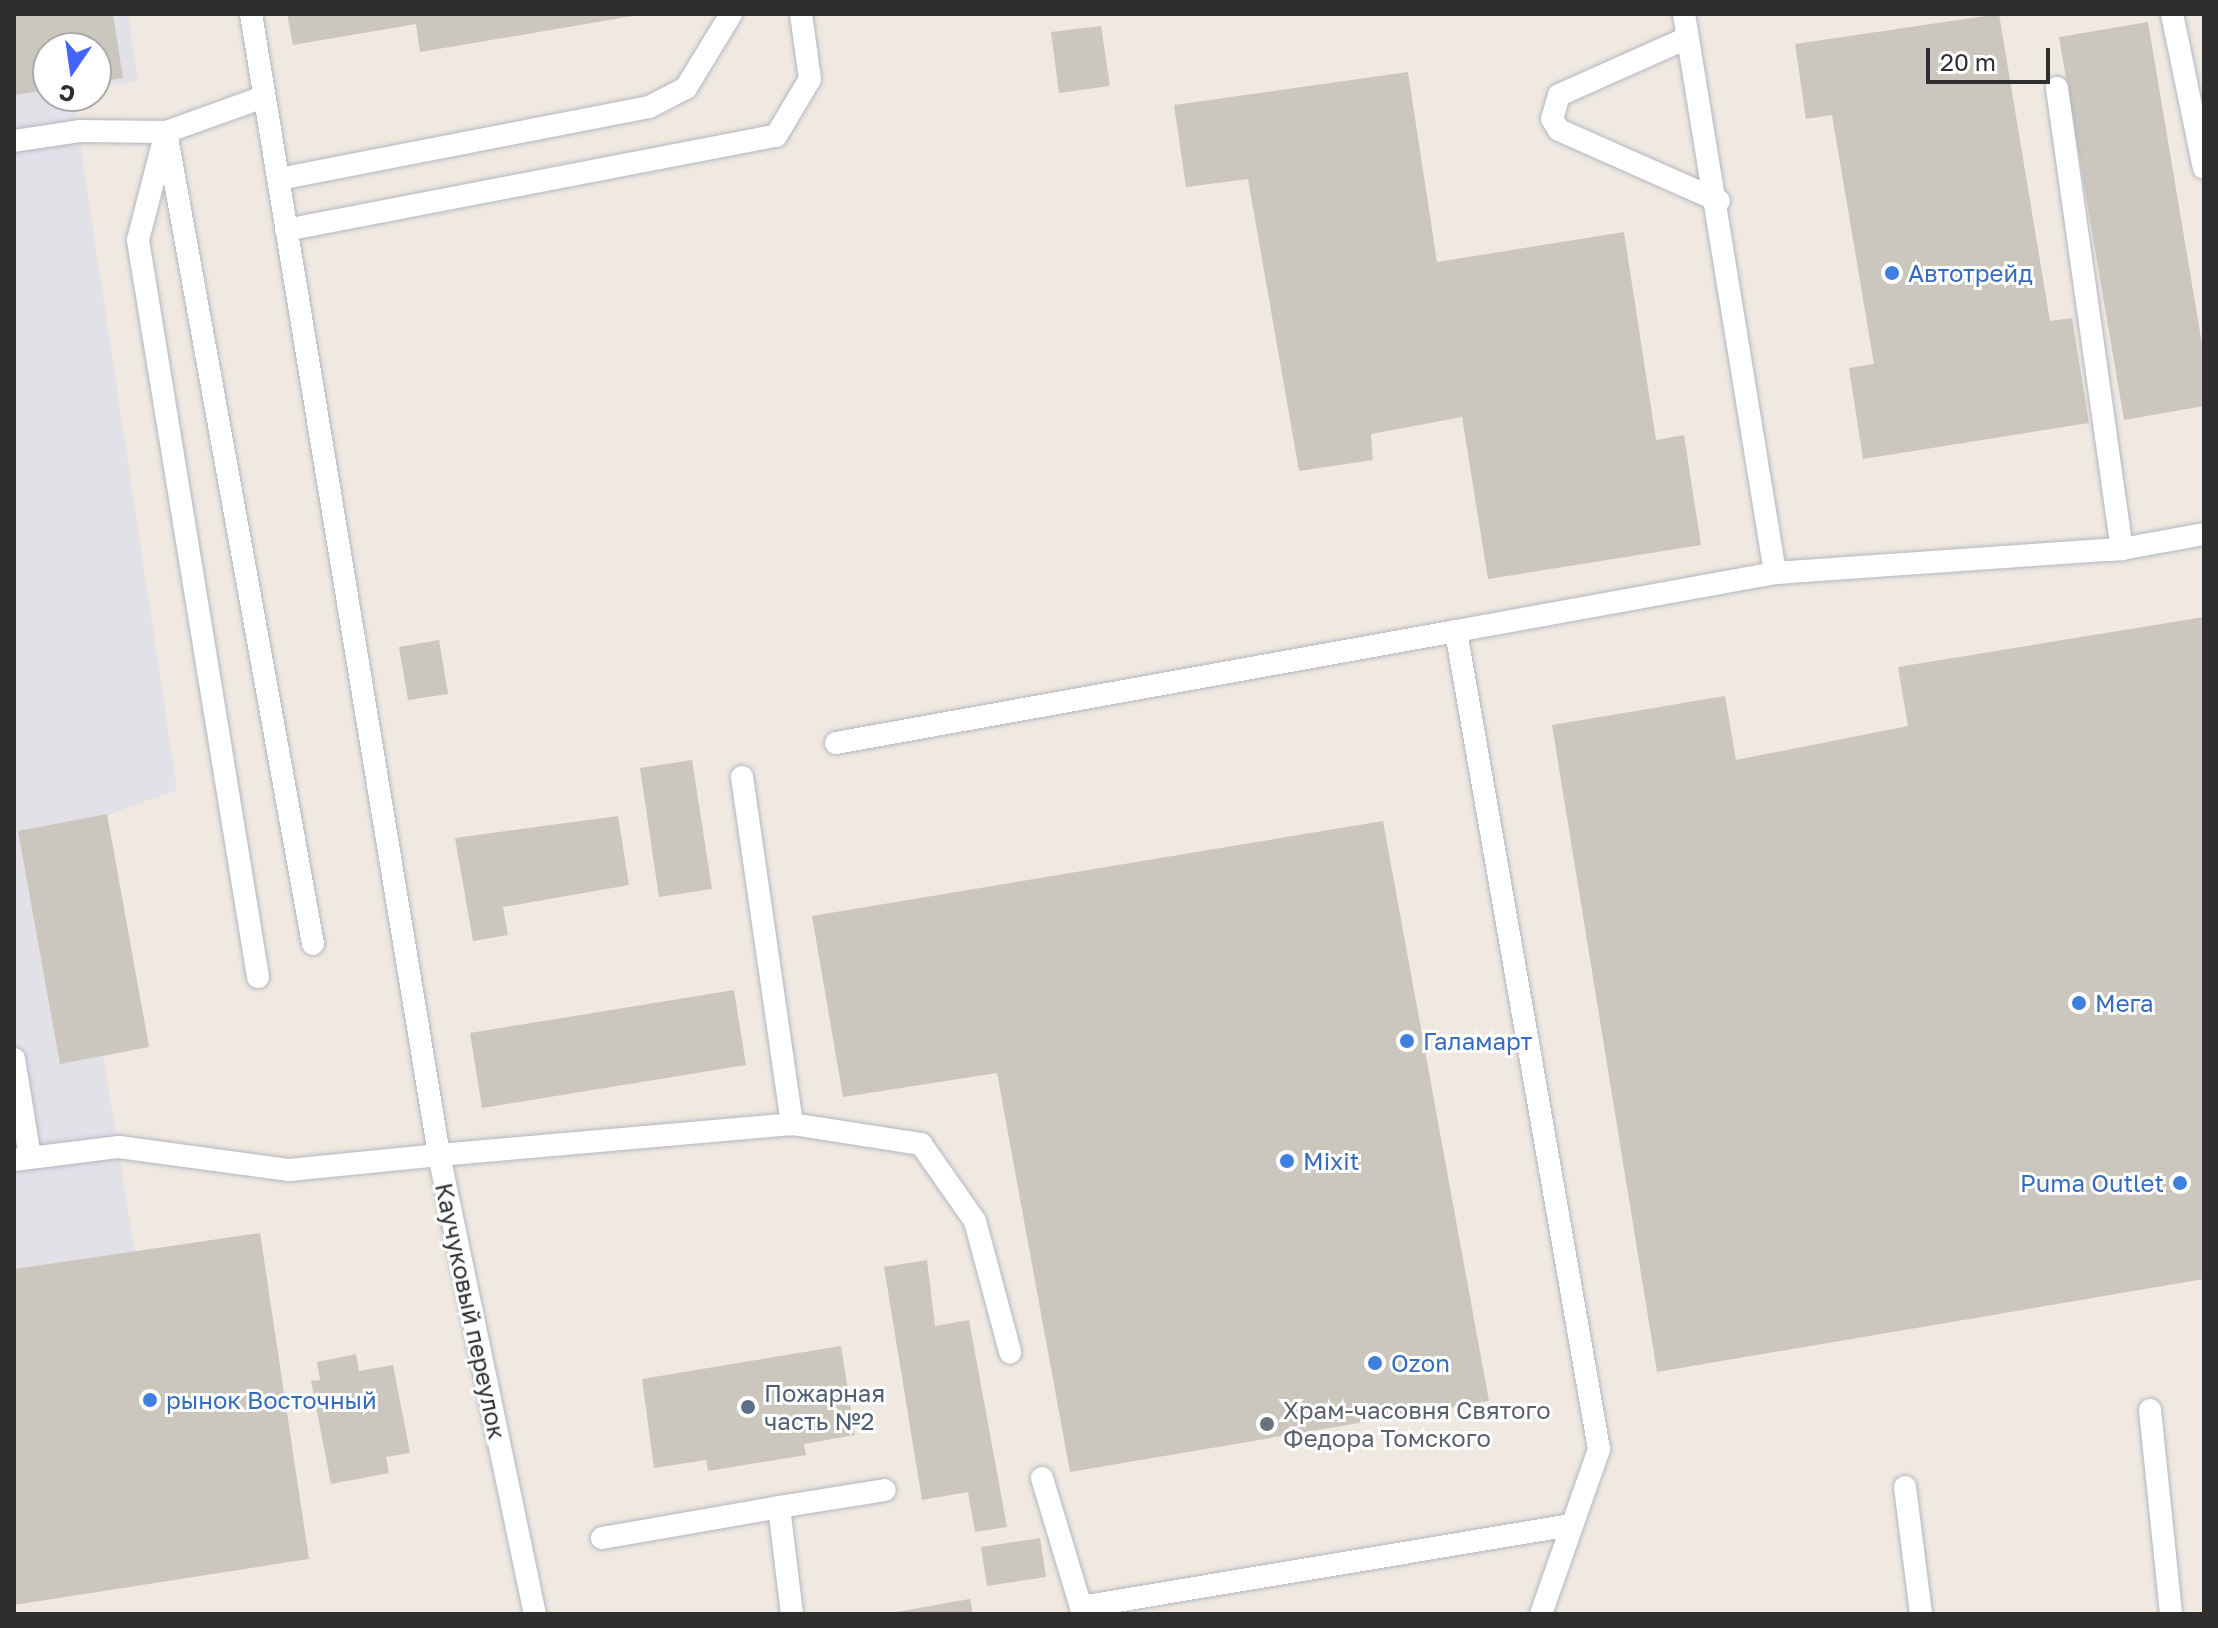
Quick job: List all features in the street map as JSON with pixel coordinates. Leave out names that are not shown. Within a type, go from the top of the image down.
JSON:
[{"type":"lane","points":[[251,14],[439,1155],[792,1124],[921,1144],[975,1221],[1010,1352]]},
{"type":"lane","points":[[279,179],[649,107],[686,88],[731,14]]},
{"type":"lane","points":[[286,230],[776,136],[810,79],[801,14]]},
{"type":"lane","points":[[1684,14],[1719,201],[1775,573]]},
{"type":"lane","points":[[2172,14],[2204,168]]},
{"type":"lane","points":[[1687,38],[1559,95],[1552,119],[1559,130],[1719,201]]},
{"type":"lane","points":[[2057,88],[2122,549]]},
{"type":"lane","points":[[14,141],[79,131],[166,132],[264,97]]},
{"type":"lane","points":[[166,132],[313,944]]},
{"type":"lane","points":[[166,132],[138,240],[258,977]]},
{"type":"lane","points":[[836,743],[1775,573],[2122,549],[2204,534]]},
{"type":"lane","points":[[1456,631],[1599,1449],[1541,1614]]},
{"type":"lane","points":[[742,777],[792,1124]]},
{"type":"lane","points":[[14,1059],[22,1159]]},
{"type":"lane","name":"Каучуковый переулок","points":[[22,1159],[119,1147],[289,1170],[439,1155],[535,1614]]},
{"type":"lane","points":[[2150,1410],[2171,1614]]},
{"type":"lane","points":[[1042,1478],[1081,1607],[1571,1525]]},
{"type":"lane","points":[[1905,1487],[1921,1614]]},
{"type":"lane","points":[[602,1538],[885,1490]]},
{"type":"lane","points":[[779,1507],[792,1614]]},
{"type":"shaded area","points":[[14,14],[128,14],[138,81],[112,85],[112,32],[32,32],[32,112],[75,112],[177,790],[107,815],[149,1047],[103,1056],[135,1252],[14,1269]]},
{"type":"building","points":[[14,14],[113,14],[123,78],[112,80],[112,32],[32,32],[32,92],[14,95]]},
{"type":"building","points":[[287,14],[633,16],[420,52],[416,24],[293,45]]},
{"type":"building","points":[[1999,14],[2050,321],[2072,318],[2089,423],[1863,459],[1849,368],[1874,364],[1832,115],[1806,119],[1795,44]]},
{"type":"building","points":[[2148,22],[2204,356],[2204,406],[2124,420],[2059,37]]},
{"type":"building","points":[[1101,26],[1110,86],[1059,93],[1051,32]]},
{"type":"building","points":[[1408,72],[1437,262],[1624,232],[1656,440],[1684,435],[1701,545],[1488,579],[1462,417],[1371,434],[1373,460],[1299,471],[1248,179],[1186,187],[1174,105]]},
{"type":"building","points":[[2204,617],[2204,1279],[1657,1372],[1552,725],[1725,696],[1736,760],[1908,726],[1898,667]]},
{"type":"building","points":[[439,640],[448,694],[408,700],[399,647]]},
{"type":"building","points":[[692,760],[712,889],[659,897],[640,768]]},
{"type":"building","points":[[107,814],[149,1047],[60,1064],[18,831]]},
{"type":"building","points":[[618,816],[629,885],[503,907],[508,935],[473,941],[455,838]]},
{"type":"building","points":[[1383,821],[1489,1401],[1070,1472],[997,1073],[843,1097],[812,916]]},
{"type":"building","points":[[734,990],[746,1065],[482,1108],[470,1033]]},
{"type":"building","name":"рынок Восточный","points":[[260,1233],[309,1559],[14,1605],[14,1269]]},
{"type":"building","points":[[927,1260],[935,1326],[969,1320],[1007,1527],[975,1532],[968,1492],[922,1500],[884,1267]]},
{"type":"building","name":"Пожарная часть №2","points":[[841,1346],[855,1435],[804,1444],[806,1455],[708,1471],[706,1460],[654,1468],[642,1379]]},
{"type":"building","points":[[356,1354],[359,1371],[393,1365],[410,1453],[386,1457],[389,1473],[331,1484],[311,1381],[320,1380],[317,1362]]},
{"type":"building","points":[[1040,1538],[1046,1577],[987,1586],[981,1547]]},
{"type":"building","points":[[970,1599],[973,1614],[896,1614],[896,1612]]},
{"type":"place","name":"Автотрейд","points":[[1892,273]]},
{"type":"place","name":"Мега","points":[[2079,1003]]},
{"type":"place","name":"Галамарт","points":[[1407,1041]]},
{"type":"place","name":"Mixit","points":[[1287,1161]]},
{"type":"place","name":"Puma Outlet","points":[[2180,1183]]},
{"type":"place","name":"Ozon","points":[[1375,1363]]},
{"type":"place","name":"рынок Восточный","points":[[150,1400]]},
{"type":"place","name":"Пожарная часть №2","points":[[748,1407]]},
{"type":"place","name":"Храм-часовня Святого Федора Томского","points":[[1267,1424]]}]
